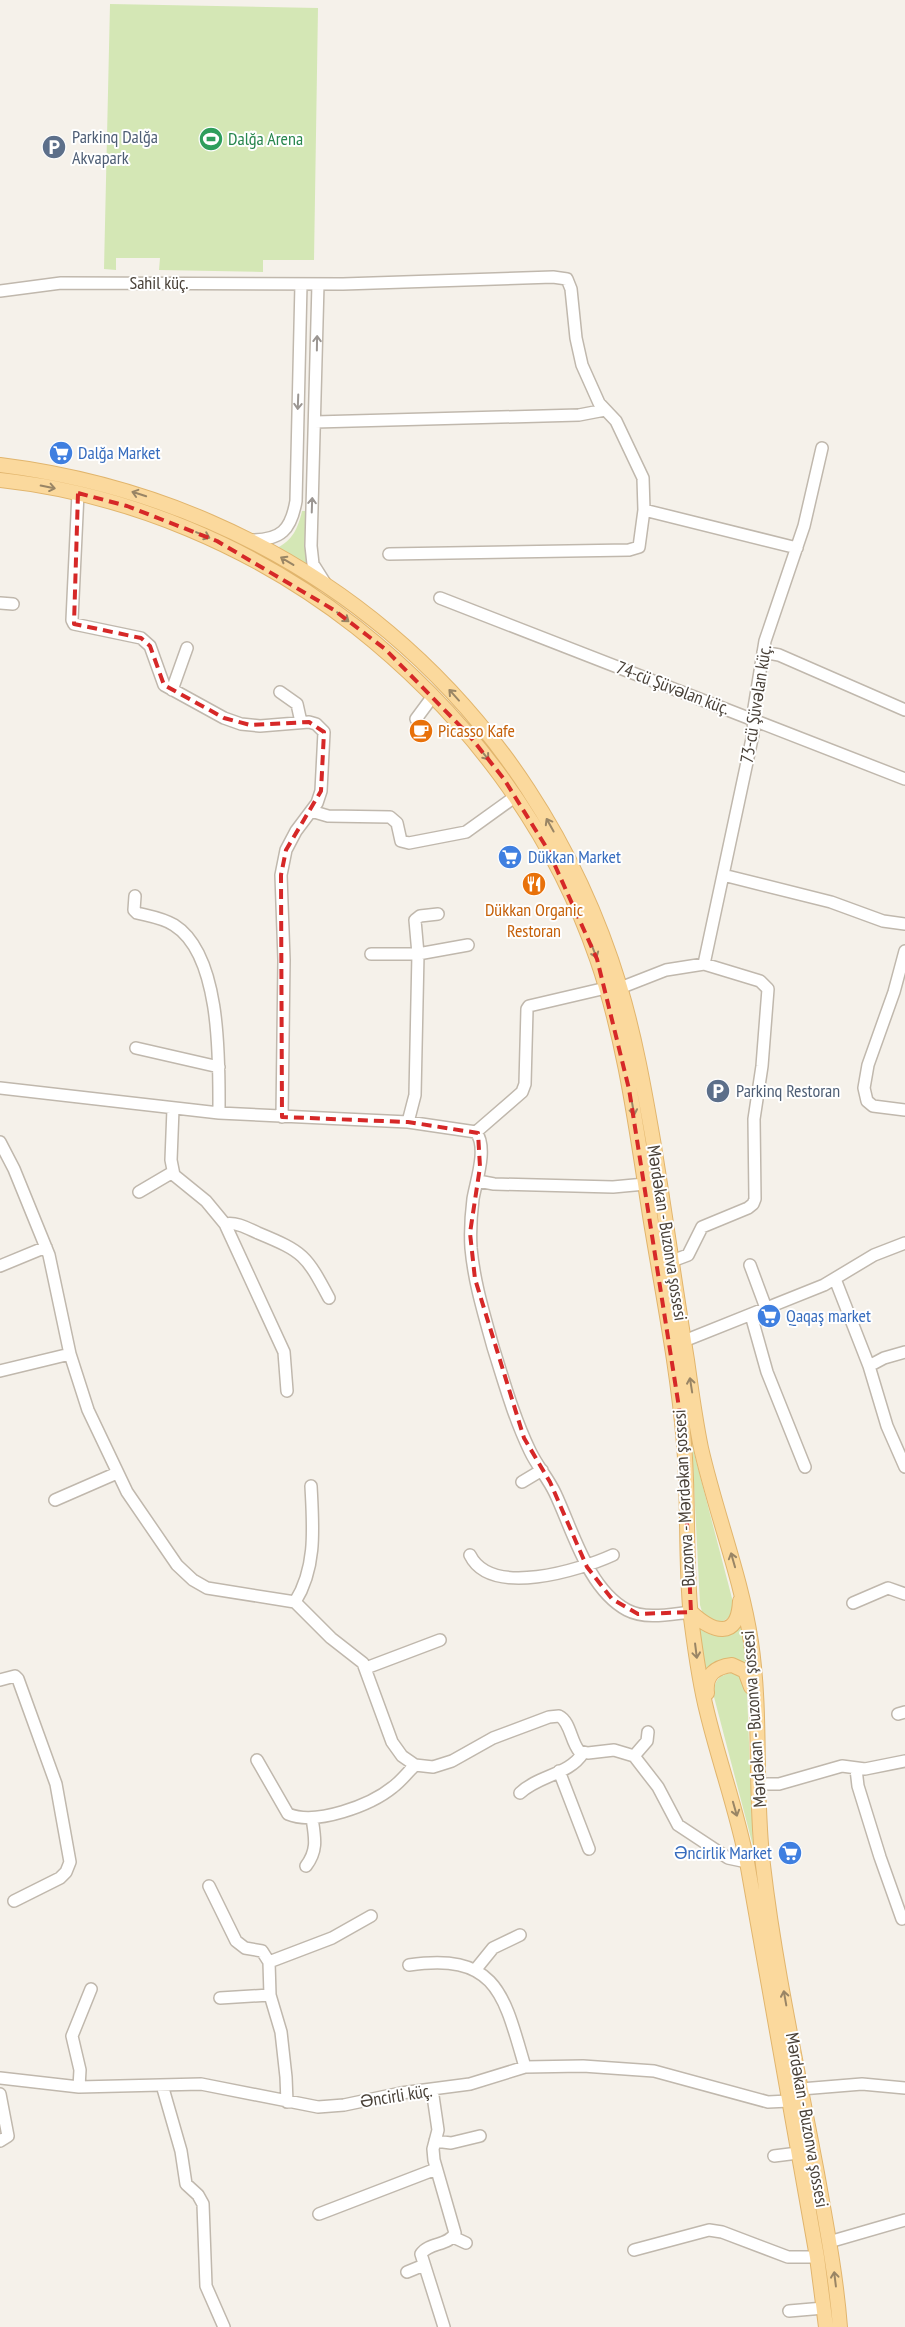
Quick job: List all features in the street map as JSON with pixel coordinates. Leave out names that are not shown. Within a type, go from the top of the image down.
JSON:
[{"type":"main road","name":"Mərdəkan - Buzonva şossesi","points":[[0,465],[51,472],[169,504],[251,540],[326,585],[396,638],[444,684],[479,722],[516,770],[546,818],[598,923],[620,988],[643,1085],[702,1450],[739,1578],[752,1651],[758,1727],[763,1865],[829,2242],[840,2327]]},
{"type":"main road","name":"Buzonva - Mərdəkan şossesi","points":[[0,480],[48,486],[128,506],[164,518],[217,541],[317,597],[385,649],[433,696],[468,734],[516,796],[534,824],[572,898],[597,959],[606,988],[629,1089],[646,1184],[683,1433],[691,1612],[702,1692],[737,1814],[747,1862],[788,2101],[818,2257],[826,2327]]},
{"type":"main road","points":[[691,1612],[711,1628],[720,1630],[730,1627],[739,1615],[739,1578]]},
{"type":"main road","points":[[712,1731],[707,1687],[709,1678],[714,1670],[732,1665],[745,1671],[750,1681],[758,1727]]},
{"type":"street","name":"Sahil küç.","points":[[0,291],[60,282],[318,284],[553,277],[567,279],[572,289],[576,338],[582,365],[594,393],[605,410]]},
{"type":"street","points":[[251,540],[264,540],[278,535],[286,529],[293,516],[296,501],[301,284]]},
{"type":"street","points":[[318,284],[311,546],[313,564],[326,585]]},
{"type":"street","points":[[315,422],[580,415],[605,410],[616,422],[641,471],[644,485],[644,510],[641,542],[635,549],[389,554]]},
{"type":"street","name":"73-cü Şüvəlan küç.","points":[[704,964],[754,720],[763,652],[768,631],[797,548],[822,448]]},
{"type":"street","points":[[78,493],[72,620],[78,626],[124,633],[142,638],[150,646],[160,680],[172,690],[224,718],[241,724],[260,726],[309,722],[321,728],[325,740],[321,792],[286,850],[281,875],[284,989],[282,1117]]},
{"type":"street","points":[[644,510],[797,548]]},
{"type":"street","name":"74-cü Şüvəlan küç.","points":[[440,598],[905,779]]},
{"type":"street","points":[[0,603],[13,604]]},
{"type":"street","points":[[172,690],[187,648]]},
{"type":"street","points":[[763,652],[779,655],[905,710]]},
{"type":"street","points":[[280,692],[297,704],[301,722]]},
{"type":"street","points":[[416,719],[433,696]]},
{"type":"street","points":[[311,811],[336,817],[390,817],[397,823],[401,841],[409,843],[466,832],[516,796]]},
{"type":"street","points":[[723,875],[831,902],[883,921],[905,924]]},
{"type":"street","points":[[135,896],[134,910],[137,913],[173,924],[182,931],[199,955],[209,983],[216,1016],[219,1113]]},
{"type":"street","points":[[408,1122],[415,1095],[417,917],[438,914]]},
{"type":"street","points":[[371,954],[418,954],[468,945]]},
{"type":"street","points":[[905,951],[894,992],[868,1065],[864,1088],[867,1101],[873,1106],[905,1110]]},
{"type":"street","points":[[620,988],[666,970],[704,964],[760,981],[768,989],[762,1066],[754,1119],[755,1199],[748,1208],[702,1227],[688,1255],[672,1260]]},
{"type":"street","points":[[0,1088],[173,1109],[282,1117],[408,1122],[476,1132],[522,1092],[525,1084],[527,1009],[529,1006],[606,988]]},
{"type":"street","points":[[136,1048],[219,1067]]},
{"type":"street","points":[[173,1109],[171,1160],[173,1172],[178,1179],[213,1208],[225,1224],[284,1352],[287,1391]]},
{"type":"street","points":[[476,1132],[480,1146],[478,1181],[473,1199],[470,1233],[477,1291],[515,1416],[530,1452],[553,1488],[587,1567],[612,1599],[628,1611],[646,1615],[691,1612]]},
{"type":"street","points":[[0,1142],[14,1169],[46,1247],[70,1354],[88,1410],[117,1473],[164,1549],[177,1566],[193,1580],[213,1590],[295,1602],[320,1629],[358,1659],[366,1668],[392,1742],[402,1756],[414,1765],[433,1767],[452,1761],[493,1738],[554,1716],[563,1718],[576,1748],[583,1753],[614,1750],[634,1756],[658,1787],[678,1825],[728,1858],[747,1862]]},
{"type":"street","points":[[139,1192],[173,1172]]},
{"type":"street","points":[[478,1181],[494,1184],[613,1187],[646,1184]]},
{"type":"street","points":[[225,1224],[237,1224],[291,1247],[300,1253],[314,1269],[329,1298]]},
{"type":"street","points":[[684,1341],[836,1279],[874,1255],[905,1243]]},
{"type":"street","points":[[0,1266],[46,1247]]},
{"type":"street","points":[[750,1265],[766,1308]]},
{"type":"street","points":[[836,1279],[869,1366],[879,1404],[905,1467]]},
{"type":"street","points":[[751,1315],[767,1372],[805,1468]]},
{"type":"street","points":[[869,1366],[884,1358],[905,1352]]},
{"type":"street","points":[[0,1370],[70,1354]]},
{"type":"street","points":[[522,1482],[542,1470]]},
{"type":"street","points":[[55,1500],[117,1473]]},
{"type":"street","points":[[295,1602],[306,1581],[314,1541],[311,1486]]},
{"type":"street","points":[[470,1555],[474,1564],[482,1570],[494,1576],[507,1577],[536,1576],[587,1567],[613,1555]]},
{"type":"street","points":[[853,1603],[888,1588],[905,1594]]},
{"type":"street","points":[[366,1668],[440,1640]]},
{"type":"street","points":[[0,1680],[15,1676],[22,1687],[56,1784],[70,1862],[66,1872],[60,1878],[14,1901]]},
{"type":"street","points":[[634,1756],[647,1741],[648,1732]]},
{"type":"street","points":[[520,1793],[531,1784],[573,1765],[583,1753]]},
{"type":"street","points":[[257,1760],[288,1814],[312,1818],[351,1808],[379,1796],[396,1786],[414,1765]]},
{"type":"street","points":[[759,1784],[779,1784],[842,1766],[856,1768],[905,1762]]},
{"type":"street","points":[[856,1768],[861,1795],[901,1904],[902,1919]]},
{"type":"street","points":[[559,1771],[589,1849]]},
{"type":"street","points":[[306,1866],[313,1856],[315,1849],[312,1818]]},
{"type":"street","points":[[209,1886],[236,1941],[245,1948],[262,1951],[269,1962],[270,1995],[281,2032],[286,2077],[286,2102]]},
{"type":"street","points":[[269,1962],[332,1938],[372,1916]]},
{"type":"street","points":[[476,1969],[493,1948],[520,1935]]},
{"type":"street","points":[[409,1965],[439,1963],[476,1969],[491,1982],[506,2005],[526,2067]]},
{"type":"street","points":[[79,2087],[80,2070],[72,2036],[91,1989]]},
{"type":"street","points":[[220,1998],[270,1995]]},
{"type":"street","name":"Əncirli küç.","points":[[0,2078],[79,2087],[201,2084],[286,2102],[327,2107],[470,2084],[526,2067],[583,2066],[642,2069],[762,2101],[788,2101]]},
{"type":"street","points":[[801,2089],[862,2084],[905,2088]]},
{"type":"street","points":[[162,2085],[181,2151],[186,2184],[198,2195],[203,2204],[206,2286],[224,2327]]},
{"type":"street","points":[[432,2089],[438,2130],[433,2155],[455,2228],[453,2237]]},
{"type":"street","points":[[0,2094],[8,2136],[0,2141]]},
{"type":"street","points":[[435,2141],[451,2143],[480,2136]]},
{"type":"street","points":[[774,2156],[798,2153]]},
{"type":"street","points":[[319,2214],[436,2169]]},
{"type":"street","points":[[829,2242],[905,2220]]},
{"type":"street","points":[[634,2250],[709,2230],[722,2232],[788,2256],[818,2257]]},
{"type":"street","points":[[444,2327],[421,2258],[422,2251],[453,2237],[466,2243]]},
{"type":"street","points":[[408,2272],[424,2265]]},
{"type":"street","points":[[789,2311],[824,2308]]},
{"type":"highlighted area","points":[[78,493],[127,506],[217,541],[334,610],[385,649],[468,734],[504,779],[548,850],[597,959],[629,1089],[683,1433],[691,1612],[638,1614],[612,1599],[587,1567],[550,1482],[524,1438],[475,1279],[470,1233],[480,1167],[478,1133],[408,1122],[282,1117],[281,875],[286,850],[321,791],[324,732],[309,722],[250,725],[224,718],[164,685],[150,646],[141,638],[74,624]]},
{"type":"green space","points":[[110,4],[318,8],[314,260],[263,260],[263,272],[159,270],[160,258],[116,258],[116,270],[104,269]]},
{"type":"green space","points":[[302,511],[305,511],[307,565],[277,548],[283,545],[294,533]]},
{"type":"green space","points":[[692,1445],[733,1602],[730,1616],[717,1623],[703,1615],[700,1605]]},
{"type":"green space","points":[[742,1623],[749,1669],[705,1674],[699,1628],[710,1634],[722,1636],[732,1632]]},
{"type":"green space","points":[[731,1673],[740,1676],[747,1691],[753,1846],[714,1697],[719,1678]]},
{"type":"place","name":"Dalğa Arena","points":[[211,139]]},
{"type":"place","name":"Parkinq Dalğa Akvapark","points":[[54,147]]},
{"type":"place","name":"Dalğa Market","points":[[61,453]]},
{"type":"place","name":"Picasso Kafe","points":[[421,731]]},
{"type":"place","name":"Dükkan Market","points":[[510,857]]},
{"type":"place","name":"Dükkan Organic Restoran","points":[[534,884]]},
{"type":"place","name":"Parkinq Restoran","points":[[718,1091]]},
{"type":"place","name":"Qaqaş market","points":[[769,1316]]},
{"type":"place","name":"Əncirlik Market","points":[[790,1853]]}]
